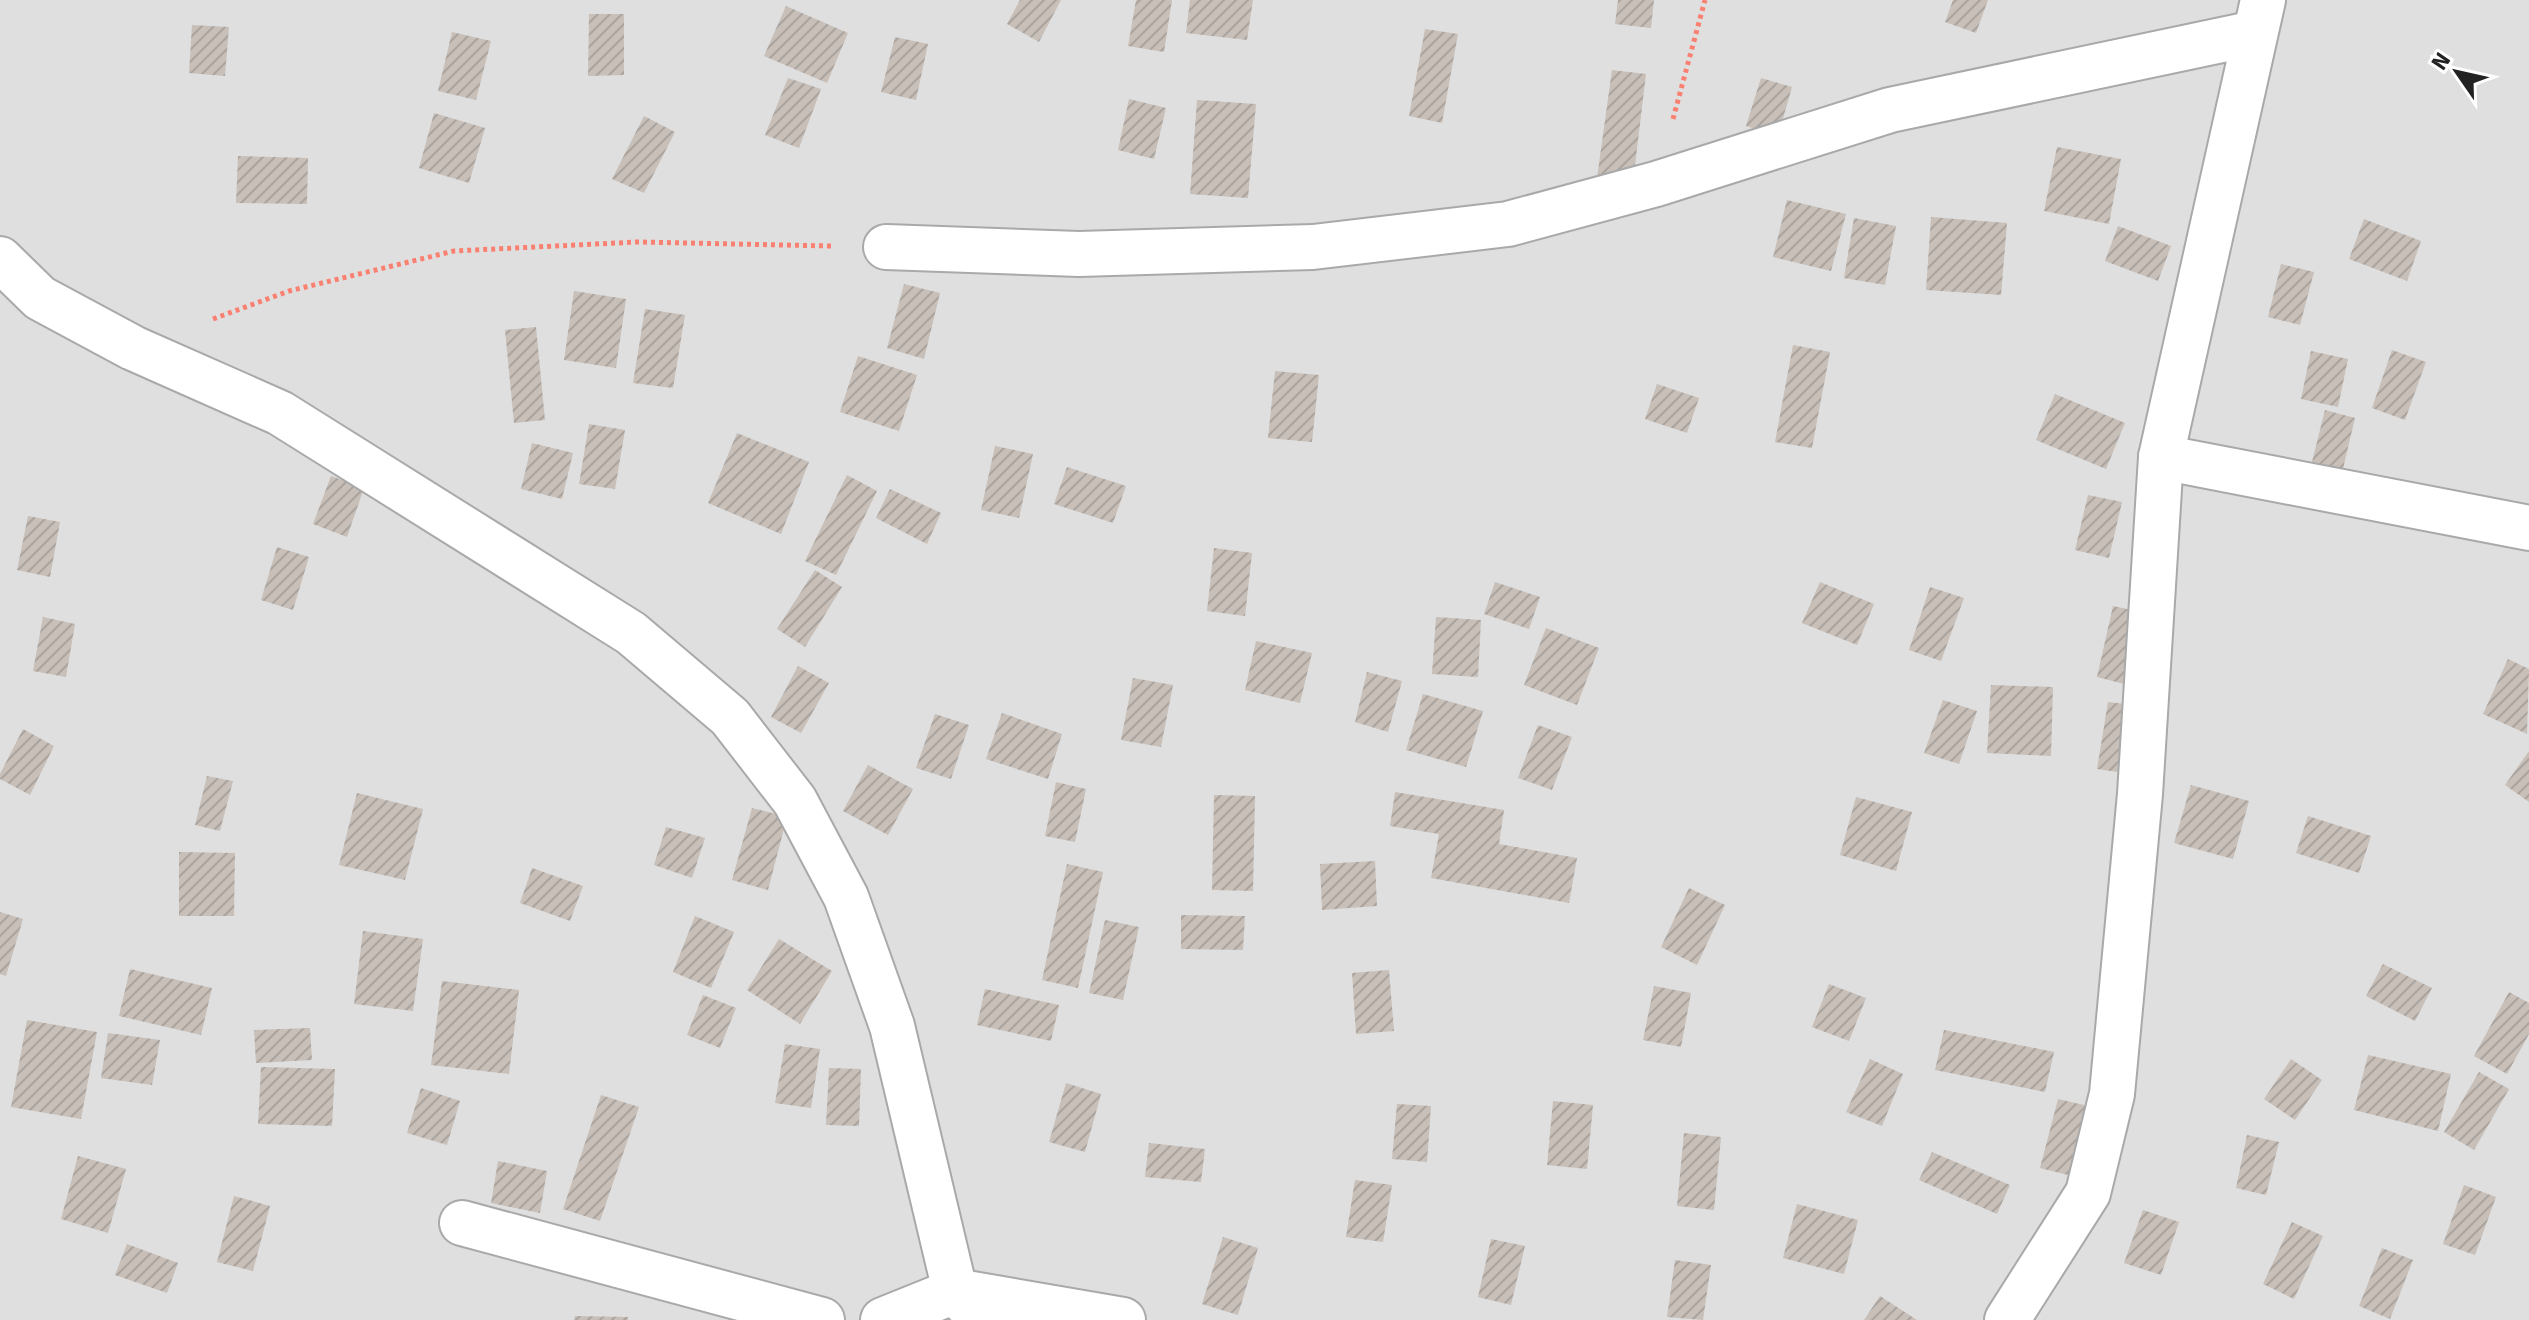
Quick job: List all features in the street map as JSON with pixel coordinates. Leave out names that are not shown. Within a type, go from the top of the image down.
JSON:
[{"type":"street","points":[[886,247],[1079,254],[1313,247],[1508,224],[1656,184],[1890,110],[2259,16],[2161,457],[2140,794],[2112,1094],[2088,1193],[2007,1320]]},
{"type":"street","points":[[0,259],[40,298],[133,348],[280,413],[631,633],[730,717],[795,801],[846,897],[892,1026],[968,1305]]},
{"type":"street","points":[[2161,457],[2529,528]]},
{"type":"street","points":[[462,1223],[822,1320]]},
{"type":"street","points":[[883,1320],[968,1305],[1123,1320]]},
{"type":"path","points":[[1656,184],[1705,0]]},
{"type":"path","points":[[133,348],[289,291],[454,251],[637,242],[886,247]]},
{"type":"shaded area","points":[[0,0],[2529,0],[2529,1320],[0,1320]]},
{"type":"building","points":[[1020,0],[1061,0],[1039,42],[1007,24]]},
{"type":"building","points":[[1136,0],[1172,0],[1164,52],[1128,46]]},
{"type":"building","points":[[1190,0],[1253,0],[1247,40],[1186,33]]},
{"type":"building","points":[[1618,0],[1654,0],[1651,28],[1615,24]]},
{"type":"building","points":[[1953,0],[1988,0],[1976,33],[1945,22]]},
{"type":"building","points":[[786,6],[848,33],[827,83],[764,56]]},
{"type":"building","points":[[589,14],[624,14],[624,75],[588,76]]},
{"type":"building","points":[[192,25],[229,27],[225,76],[189,73]]},
{"type":"building","points":[[1425,29],[1458,34],[1442,123],[1409,116]]},
{"type":"building","points":[[452,32],[491,41],[476,100],[438,91]]},
{"type":"building","points":[[895,37],[928,44],[916,100],[881,92]]},
{"type":"building","points":[[1612,70],[1646,74],[1633,182],[1597,178]]},
{"type":"building","points":[[788,78],[821,89],[799,148],[765,135]]},
{"type":"building","points":[[1761,78],[1792,87],[1778,136],[1746,126]]},
{"type":"building","points":[[1129,99],[1166,108],[1154,159],[1118,150]]},
{"type":"building","points":[[1197,100],[1256,104],[1248,198],[1190,194]]},
{"type":"building","points":[[434,113],[485,128],[469,183],[419,168]]},
{"type":"building","points":[[644,116],[675,132],[644,193],[612,179]]},
{"type":"building","points":[[2057,147],[2121,159],[2109,224],[2044,211]]},
{"type":"building","points":[[238,156],[308,158],[307,204],[236,203]]},
{"type":"building","points":[[1787,200],[1846,214],[1831,271],[1773,257]]},
{"type":"building","points":[[1931,217],[2007,223],[2001,295],[1926,290]]},
{"type":"building","points":[[1854,218],[1896,226],[1885,285],[1844,278]]},
{"type":"building","points":[[2364,219],[2421,241],[2407,281],[2349,259]]},
{"type":"building","points":[[2118,226],[2171,246],[2158,281],[2105,261]]},
{"type":"building","points":[[2281,264],[2314,272],[2300,325],[2268,317]]},
{"type":"building","points":[[904,284],[940,293],[924,359],[887,348]]},
{"type":"building","points":[[574,291],[626,299],[616,368],[564,360]]},
{"type":"building","points":[[645,309],[685,315],[673,388],[633,383]]},
{"type":"building","points":[[536,327],[545,420],[514,423],[505,330]]},
{"type":"building","points":[[1793,345],[1830,352],[1812,448],[1775,442]]},
{"type":"building","points":[[2392,350],[2426,362],[2405,420],[2372,408]]},
{"type":"building","points":[[2311,351],[2348,359],[2338,407],[2301,399]]},
{"type":"building","points":[[858,356],[917,375],[899,431],[840,412]]},
{"type":"building","points":[[1275,371],[1319,375],[1312,442],[1268,438]]},
{"type":"building","points":[[1657,384],[1699,398],[1687,433],[1645,419]]},
{"type":"building","points":[[2055,394],[2125,423],[2106,469],[2036,440]]},
{"type":"building","points":[[2325,410],[2355,418],[2342,473],[2311,466]]},
{"type":"building","points":[[589,424],[625,430],[615,489],[579,484]]},
{"type":"building","points":[[737,433],[809,462],[781,534],[708,503]]},
{"type":"building","points":[[532,443],[573,453],[562,499],[521,489]]},
{"type":"building","points":[[995,446],[1033,454],[1019,518],[981,510]]},
{"type":"building","points":[[1067,467],[1126,486],[1113,523],[1054,504]]},
{"type":"building","points":[[847,475],[877,491],[836,575],[805,561]]},
{"type":"building","points":[[331,476],[364,488],[347,537],[313,524]]},
{"type":"building","points":[[890,489],[941,513],[927,544],[876,518]]},
{"type":"building","points":[[2088,495],[2122,502],[2109,558],[2075,550]]},
{"type":"building","points":[[28,516],[60,522],[50,577],[17,570]]},
{"type":"building","points":[[277,547],[309,557],[293,610],[261,600]]},
{"type":"building","points":[[1214,548],[1252,553],[1245,616],[1207,611]]},
{"type":"building","points":[[815,570],[842,587],[805,647],[777,629]]},
{"type":"building","points":[[1495,582],[1540,597],[1529,629],[1484,614]]},
{"type":"building","points":[[1820,582],[1874,604],[1857,645],[1802,623]]},
{"type":"building","points":[[1930,587],[1964,598],[1941,661],[1909,650]]},
{"type":"building","points":[[2113,606],[2146,613],[2128,685],[2097,677]]},
{"type":"building","points":[[43,617],[75,624],[66,677],[33,671]]},
{"type":"building","points":[[1436,617],[1481,620],[1478,677],[1432,674]]},
{"type":"building","points":[[1546,628],[1599,648],[1577,705],[1524,685]]},
{"type":"building","points":[[1256,641],[1312,653],[1300,703],[1245,690]]},
{"type":"building","points":[[2508,659],[2529,669],[2527,734],[2483,714]]},
{"type":"building","points":[[798,666],[829,683],[801,733],[771,717]]},
{"type":"building","points":[[1367,672],[1402,681],[1388,732],[1355,722]]},
{"type":"building","points":[[1133,678],[1173,685],[1161,747],[1121,740]]},
{"type":"building","points":[[1991,685],[2053,687],[2051,756],[1987,753]]},
{"type":"building","points":[[1423,694],[1483,711],[1466,767],[1406,750]]},
{"type":"building","points":[[1943,700],[1977,711],[1959,764],[1924,753]]},
{"type":"building","points":[[2108,702],[2142,706],[2131,774],[2097,769]]},
{"type":"building","points":[[1002,713],[1062,734],[1048,779],[986,759]]},
{"type":"building","points":[[935,714],[969,725],[951,779],[916,768]]},
{"type":"building","points":[[1538,725],[1572,737],[1552,790],[1518,778]]},
{"type":"building","points":[[23,729],[54,746],[30,795],[0,779]]},
{"type":"building","points":[[2529,751],[2529,802],[2505,785]]},
{"type":"building","points":[[868,765],[913,789],[888,835],[843,811]]},
{"type":"building","points":[[207,776],[233,781],[220,831],[195,825]]},
{"type":"building","points":[[1056,782],[1086,789],[1075,842],[1045,836]]},
{"type":"building","points":[[2191,785],[2249,801],[2233,859],[2174,843]]},
{"type":"building","points":[[1395,792],[1504,810],[1499,844],[1577,858],[1569,903],[1431,878],[1439,834],[1390,826]]},
{"type":"building","points":[[357,793],[423,809],[405,880],[339,865]]},
{"type":"building","points":[[1214,795],[1255,796],[1253,891],[1212,890]]},
{"type":"building","points":[[1856,797],[1912,812],[1896,871],[1840,855]]},
{"type":"building","points":[[752,808],[787,817],[768,890],[732,880]]},
{"type":"building","points":[[2308,816],[2371,836],[2359,873],[2296,853]]},
{"type":"building","points":[[666,827],[705,838],[692,878],[654,865]]},
{"type":"building","points":[[179,852],[235,853],[234,916],[179,916]]},
{"type":"building","points":[[1375,861],[1377,906],[1322,910],[1320,864]]},
{"type":"building","points":[[1067,864],[1103,872],[1078,988],[1042,980]]},
{"type":"building","points":[[532,868],[583,886],[570,921],[520,903]]},
{"type":"building","points":[[1689,888],[1725,905],[1697,965],[1661,947]]},
{"type":"building","points":[[0,912],[23,919],[6,976],[0,974]]},
{"type":"building","points":[[1181,915],[1245,916],[1243,950],[1181,949]]},
{"type":"building","points":[[695,916],[734,932],[711,988],[673,972]]},
{"type":"building","points":[[1105,920],[1139,927],[1123,1000],[1089,993]]},
{"type":"building","points":[[363,931],[423,939],[413,1011],[354,1004]]},
{"type":"building","points":[[779,939],[832,971],[800,1024],[747,990]]},
{"type":"building","points":[[2383,964],[2432,988],[2415,1021],[2366,996]]},
{"type":"building","points":[[130,969],[212,988],[201,1035],[119,1016]]},
{"type":"building","points":[[1389,970],[1394,1031],[1356,1034],[1352,973]]},
{"type":"building","points":[[442,981],[519,990],[509,1074],[431,1065]]},
{"type":"building","points":[[1829,984],[1866,998],[1849,1041],[1812,1027]]},
{"type":"building","points":[[1654,986],[1691,993],[1681,1047],[1643,1040]]},
{"type":"building","points":[[985,989],[1059,1005],[1051,1041],[977,1025]]},
{"type":"building","points":[[2509,992],[2529,1003],[2529,1034],[2507,1074],[2474,1056]]},
{"type":"building","points":[[703,995],[736,1008],[720,1048],[687,1035]]},
{"type":"building","points":[[27,1020],[97,1032],[81,1119],[11,1107]]},
{"type":"building","points":[[310,1028],[312,1060],[256,1063],[254,1030]]},
{"type":"building","points":[[1944,1030],[2054,1052],[2045,1092],[1935,1070]]},
{"type":"building","points":[[108,1033],[160,1040],[152,1085],[101,1078]]},
{"type":"building","points":[[785,1044],[820,1049],[811,1108],[775,1103]]},
{"type":"building","points":[[2368,1055],[2451,1074],[2438,1131],[2354,1110]]},
{"type":"building","points":[[1870,1059],[1903,1074],[1882,1126],[1846,1112]]},
{"type":"building","points":[[2291,1059],[2322,1080],[2295,1120],[2264,1099]]},
{"type":"building","points":[[261,1067],[335,1069],[332,1126],[258,1124]]},
{"type":"building","points":[[829,1068],[861,1069],[859,1126],[826,1125]]},
{"type":"building","points":[[2479,1072],[2509,1089],[2474,1150],[2444,1132]]},
{"type":"building","points":[[1066,1083],[1101,1094],[1085,1152],[1049,1142]]},
{"type":"building","points":[[421,1088],[460,1101],[447,1145],[407,1133]]},
{"type":"building","points":[[601,1095],[639,1107],[600,1221],[563,1209]]},
{"type":"building","points":[[2058,1099],[2097,1108],[2080,1178],[2040,1168]]},
{"type":"building","points":[[1553,1101],[1593,1105],[1587,1169],[1547,1165]]},
{"type":"building","points":[[1397,1104],[1431,1106],[1427,1162],[1392,1159]]},
{"type":"building","points":[[1684,1133],[1721,1137],[1714,1210],[1677,1206]]},
{"type":"building","points":[[2247,1135],[2279,1142],[2266,1195],[2236,1188]]},
{"type":"building","points":[[1149,1143],[1205,1149],[1201,1182],[1145,1177]]},
{"type":"building","points":[[1932,1152],[2010,1185],[1997,1214],[1919,1180]]},
{"type":"building","points":[[78,1156],[126,1169],[108,1233],[61,1219]]},
{"type":"building","points":[[498,1161],[547,1171],[540,1213],[491,1203]]},
{"type":"building","points":[[1355,1180],[1392,1185],[1383,1242],[1346,1237]]},
{"type":"building","points":[[2464,1185],[2496,1197],[2475,1255],[2443,1244]]},
{"type":"building","points":[[234,1196],[270,1206],[253,1271],[217,1262]]},
{"type":"building","points":[[1797,1204],[1858,1220],[1844,1274],[1783,1258]]},
{"type":"building","points":[[2143,1210],[2179,1222],[2161,1275],[2124,1263]]},
{"type":"building","points":[[2292,1222],[2323,1236],[2294,1299],[2263,1284]]},
{"type":"building","points":[[1223,1237],[1258,1248],[1238,1315],[1202,1304]]},
{"type":"building","points":[[1491,1239],[1525,1246],[1511,1305],[1478,1297]]},
{"type":"building","points":[[127,1244],[178,1263],[167,1293],[115,1275]]},
{"type":"building","points":[[2382,1248],[2413,1260],[2390,1319],[2359,1306]]},
{"type":"building","points":[[1675,1260],[1711,1265],[1703,1320],[1667,1317]]},
{"type":"building","points":[[1880,1296],[1917,1320],[1864,1320]]},
{"type":"building","points":[[575,1316],[628,1317],[628,1320],[574,1320]]}]
